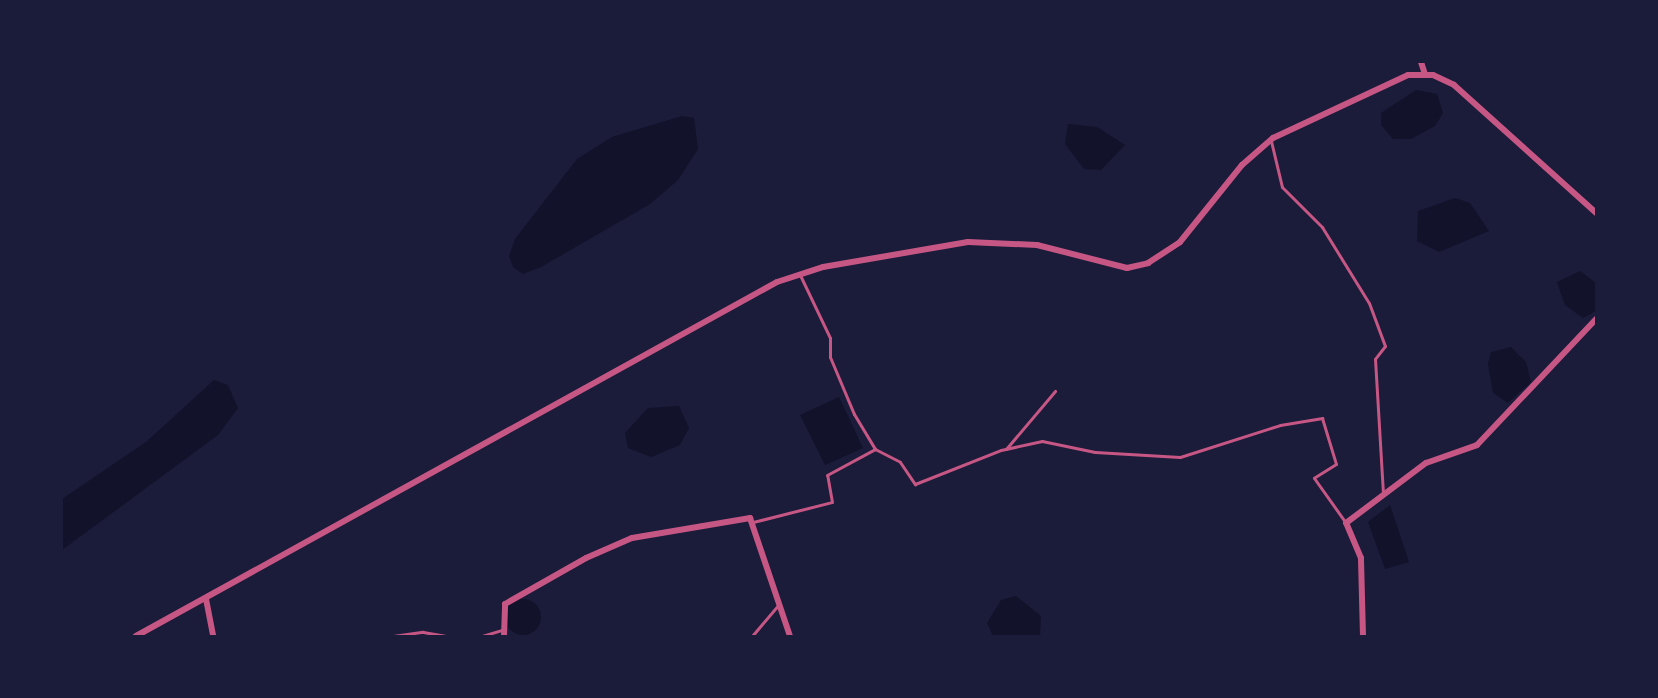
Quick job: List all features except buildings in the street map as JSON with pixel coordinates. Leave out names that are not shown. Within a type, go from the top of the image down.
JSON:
[{"type":"street","points":[[1421,62],[1425,74]]},
{"type":"street","points":[[136,636],[742,298],[800,274],[986,241],[1037,245],[1128,268],[1148,263],[1180,242],[1270,139],[1400,78],[1425,74],[1454,85],[1596,213]]},
{"type":"street","points":[[1363,636],[1361,558],[1346,523],[1383,492],[1431,460],[1477,445],[1596,319]]},
{"type":"street","points":[[503,633],[502,608],[517,593],[615,544],[685,525],[751,522],[790,636]]},
{"type":"street","points":[[206,599],[213,636]]},
{"type":"lane","points":[[1270,139],[1282,188],[1322,227],[1369,303],[1385,346],[1375,359],[1383,492]]},
{"type":"lane","points":[[800,274],[830,338],[830,357],[854,414],[875,449],[900,462],[915,484],[1006,449],[1042,441],[1095,452],[1180,457],[1280,425],[1322,418],[1336,465],[1314,478],[1346,523]]},
{"type":"lane","points":[[1006,449],[1055,391]]},
{"type":"lane","points":[[751,522],[832,502],[828,475],[875,449]]},
{"type":"lane","points":[[752,636],[780,602]]},
{"type":"lane","points":[[393,636],[423,632],[445,636]]},
{"type":"lane","points":[[482,636],[503,633]]},
{"type":"lane","points":[[328,636],[354,636]]},
{"type":"shaded area","points":[[1416,90],[1437,94],[1443,113],[1435,126],[1411,139],[1393,139],[1381,125],[1381,113]]},
{"type":"shaded area","points":[[682,116],[694,118],[698,149],[678,180],[650,204],[541,267],[523,274],[513,267],[509,256],[515,239],[577,159],[612,137]]},
{"type":"shaded area","points":[[1068,124],[1097,127],[1125,145],[1101,170],[1084,169],[1065,144]]},
{"type":"shaded area","points":[[1455,198],[1470,203],[1489,231],[1439,252],[1417,241],[1418,211]]},
{"type":"shaded area","points":[[1580,271],[1596,283],[1596,311],[1583,318],[1565,305],[1557,282]]},
{"type":"shaded area","points":[[1511,347],[1526,362],[1531,382],[1508,403],[1493,393],[1488,364],[1491,352]]},
{"type":"shaded area","points":[[214,380],[228,385],[238,408],[218,435],[62,550],[62,499],[146,442]]},
{"type":"shaded area","points":[[839,397],[863,448],[825,465],[800,415]]},
{"type":"shaded area","points":[[679,406],[689,428],[680,445],[651,457],[628,448],[625,433],[648,408]]},
{"type":"shaded area","points":[[1390,505],[1409,562],[1385,569],[1368,522]]},
{"type":"shaded area","points":[[1016,596],[1041,616],[1040,636],[993,636],[987,623],[1001,600]]},
{"type":"shaded area","points":[[523,599],[536,604],[541,617],[536,630],[523,635],[510,630],[505,617],[510,604]]}]
